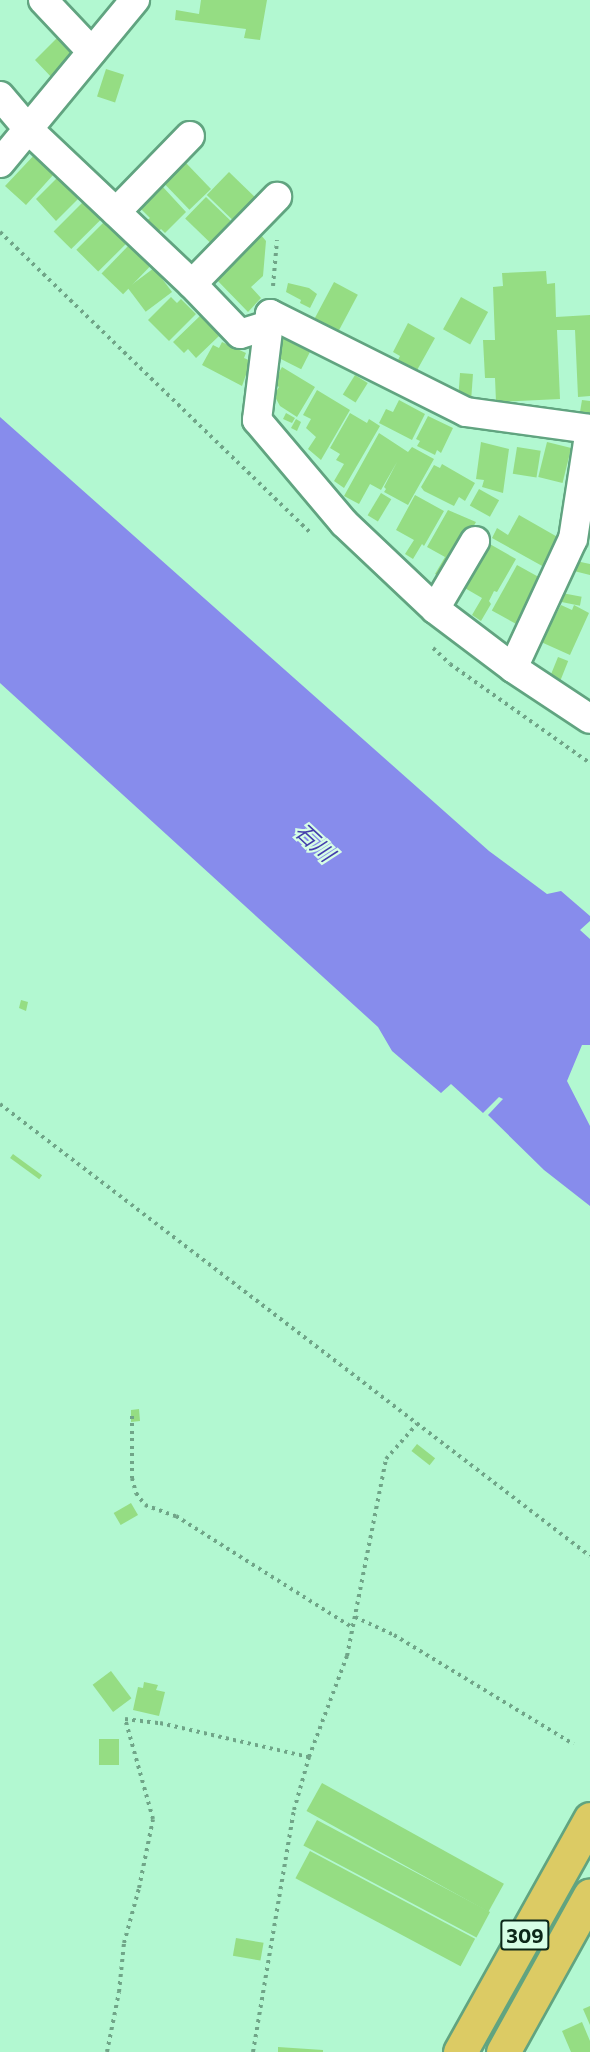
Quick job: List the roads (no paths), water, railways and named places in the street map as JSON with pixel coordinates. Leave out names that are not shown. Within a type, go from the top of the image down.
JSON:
[{"type":"highway","name":"309","points":[[460,2052],[590,1819]]},
{"type":"highway","name":"309","points":[[503,2052],[590,1896]]},
{"type":"street","points":[[43,0],[92,52]]},
{"type":"street","points":[[0,164],[135,0]]},
{"type":"street","points":[[0,96],[28,129],[192,284],[240,334],[269,319]]},
{"type":"street","points":[[116,212],[190,136]]},
{"type":"street","points":[[192,284],[277,197]]},
{"type":"street","points":[[269,319],[466,412],[590,429],[573,539],[513,668]]},
{"type":"street","points":[[269,319],[257,420],[344,523],[435,609],[513,668],[590,719]]},
{"type":"street","points":[[435,609],[475,541]]},
{"type":"water","name":"石川","points":[[0,417],[489,851],[547,894],[561,891],[590,916],[590,921],[580,930],[590,939],[590,1045],[582,1045],[567,1081],[590,1126],[590,1206],[544,1170],[488,1115],[503,1099],[499,1097],[483,1113],[451,1084],[441,1093],[392,1051],[378,1027],[0,683]]}]
